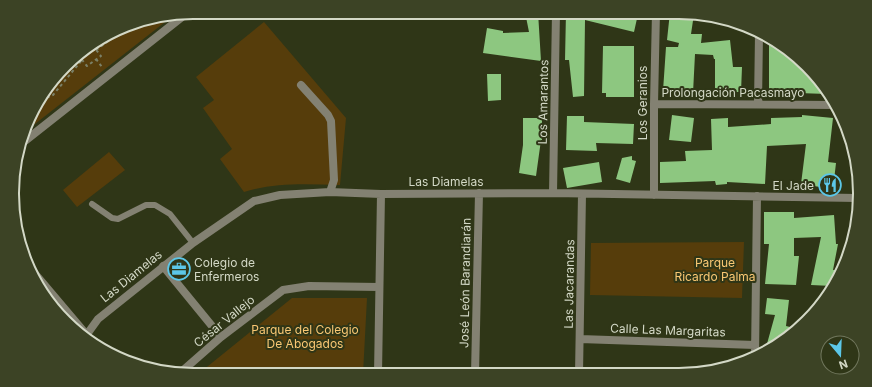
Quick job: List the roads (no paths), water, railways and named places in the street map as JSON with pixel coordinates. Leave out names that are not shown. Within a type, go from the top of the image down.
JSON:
[{"type":"street","points":[[27,139],[179,19]]},
{"type":"street","name":"Los Amarantos","points":[[553,193],[556,19]]},
{"type":"street","name":"Los Geranios","points":[[654,195],[656,19]]},
{"type":"street","points":[[758,104],[759,38]]},
{"type":"street","points":[[301,84],[332,121],[334,180],[330,192]]},
{"type":"street","name":"Prolongación Pacasmayo","points":[[654,104],[829,105]]},
{"type":"street","name":"Las Diamelas","points":[[87,332],[98,318],[193,243],[254,201],[280,195],[330,192],[381,194],[553,193],[757,196],[853,200]]},
{"type":"street","name":"José León Barandiarán","points":[[475,368],[479,193]]},
{"type":"street","points":[[378,368],[381,194]]},
{"type":"street","name":"Las Jacarandas","points":[[579,368],[582,194]]},
{"type":"street","points":[[755,350],[757,196]]},
{"type":"street","points":[[163,266],[221,337]]},
{"type":"street","name":"César Vallejo","points":[[186,368],[221,337],[284,290],[309,286],[379,287]]},
{"type":"street","points":[[49,291],[68,315]]},
{"type":"street","name":"Calle Las Margaritas","points":[[580,340],[755,345]]},
{"type":"lane","points":[[92,204],[112,218],[118,219],[146,205],[155,205],[170,214],[193,243]]},
{"type":"place","name":"El Jade","points":[[830,185]]},
{"type":"place","name":"Colegio de Enfermeros","points":[[179,269]]},
{"type":"park label","name":"Parque Ricardo Palma","points":[[715,269]]},
{"type":"park label","name":"Parque del Colegio De Abogados","points":[[305,336]]}]
